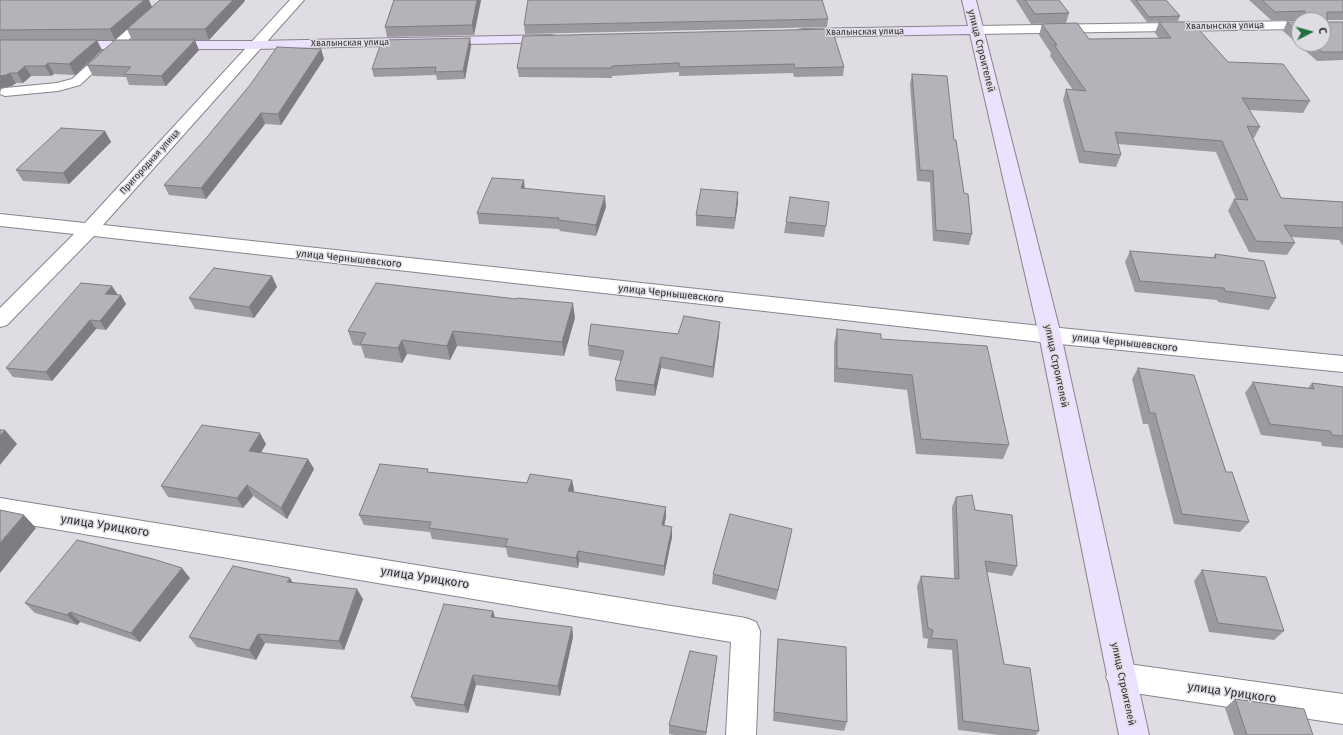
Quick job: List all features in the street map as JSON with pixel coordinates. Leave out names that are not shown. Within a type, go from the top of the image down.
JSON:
[{"type":"street","name":"Пригородная улица","points":[[0,320],[88,231],[297,0]]},
{"type":"street","name":"улица Строителей","points":[[969,0],[1050,335],[1134,735]]},
{"type":"street","name":"Хвалынская улица","points":[[792,34],[1291,25]]},
{"type":"street","name":"Хвалынская улица","points":[[55,45],[256,45],[568,38]]},
{"type":"street","name":"улица Чернышевского","points":[[0,220],[88,231],[1050,335],[1343,364]]},
{"type":"street","name":"улица Урицкого","points":[[0,509],[746,631],[741,735]]},
{"type":"street","name":"улица Урицкого","points":[[1121,677],[1343,709]]},
{"type":"lane","points":[[5,92],[58,87],[76,82],[154,12]]},
{"type":"building","points":[[0,0],[144,0],[110,29],[0,30]]},
{"type":"building","points":[[160,0],[233,0],[205,29],[127,29]]},
{"type":"building","points":[[394,0],[477,0],[472,25],[385,27]]},
{"type":"building","points":[[528,0],[822,0],[828,19],[524,25]]},
{"type":"building","points":[[1025,0],[1059,0],[1069,13],[1035,14]]},
{"type":"building","points":[[1136,0],[1166,0],[1180,16],[1149,17]]},
{"type":"building","points":[[1262,0],[1343,0],[1343,12],[1275,12]]},
{"type":"building","points":[[1159,22],[1192,22],[1228,62],[1283,64],[1310,101],[1242,98],[1260,127],[1247,126],[1281,198],[1343,202],[1343,228],[1284,225],[1295,243],[1256,241],[1234,199],[1248,200],[1222,141],[1115,132],[1121,155],[1084,151],[1066,89],[1086,91],[1054,45],[1057,45],[1042,24],[1077,23],[1089,39],[1171,38]]},
{"type":"building","points":[[1331,22],[1343,22],[1343,52],[1331,52]]},
{"type":"building","points":[[832,29],[844,67],[795,68],[794,64],[679,67],[679,63],[612,66],[612,68],[517,68],[523,36]]},
{"type":"building","points":[[470,38],[463,71],[435,72],[436,67],[372,69],[382,40]]},
{"type":"building","points":[[0,40],[97,40],[69,64],[48,63],[45,66],[25,66],[17,73],[10,73],[0,76]]},
{"type":"building","points":[[115,40],[195,40],[161,76],[124,74],[131,67],[87,65]]},
{"type":"building","points":[[277,47],[321,49],[278,114],[261,113],[201,188],[164,185],[207,137],[250,85]]},
{"type":"building","points":[[912,74],[947,76],[954,140],[956,140],[964,193],[968,194],[972,234],[936,230],[933,171],[920,170]]},
{"type":"building","points":[[61,128],[105,131],[63,173],[16,170]]},
{"type":"building","points":[[492,178],[524,180],[521,188],[605,196],[596,225],[558,220],[559,218],[477,213]]},
{"type":"building","points":[[701,189],[738,192],[735,218],[696,215]]},
{"type":"building","points":[[790,197],[829,202],[826,226],[786,222]]},
{"type":"building","points":[[1130,251],[1216,258],[1215,254],[1264,261],[1276,298],[1225,291],[1224,288],[1140,281]]},
{"type":"building","points":[[214,268],[272,276],[249,307],[189,298]]},
{"type":"building","points":[[81,283],[112,286],[105,294],[121,295],[100,321],[90,320],[46,372],[6,368]]},
{"type":"building","points":[[376,283],[517,299],[573,303],[562,342],[453,331],[447,346],[402,340],[398,348],[360,344],[366,333],[348,331]]},
{"type":"building","points":[[684,316],[720,322],[713,367],[661,357],[654,385],[615,380],[624,351],[588,345],[591,324],[678,334]]},
{"type":"building","points":[[837,329],[881,334],[881,339],[987,346],[1009,445],[921,439],[912,375],[837,368]]},
{"type":"building","points":[[1138,368],[1194,375],[1226,472],[1232,472],[1249,522],[1182,514],[1155,413],[1150,413]]},
{"type":"building","points":[[1253,382],[1314,389],[1312,383],[1343,387],[1343,436],[1332,435],[1330,431],[1270,424]]},
{"type":"building","points":[[202,425],[260,433],[249,451],[308,459],[281,508],[247,485],[237,498],[161,486]]},
{"type":"building","points":[[0,430],[5,430],[0,436]]},
{"type":"building","points":[[380,464],[428,469],[427,472],[527,483],[530,474],[572,480],[568,491],[666,507],[662,525],[672,527],[664,566],[578,551],[576,558],[505,546],[508,539],[429,528],[431,522],[359,515]]},
{"type":"building","points":[[972,495],[975,510],[1012,515],[1017,566],[985,561],[1004,664],[1030,668],[1039,731],[963,721],[957,640],[931,638],[933,630],[928,628],[921,576],[959,579],[956,497]]},
{"type":"building","points":[[0,510],[24,515],[0,543]]},
{"type":"building","points":[[730,514],[792,529],[778,590],[713,574]]},
{"type":"building","points":[[77,540],[153,559],[182,568],[131,633],[70,612],[67,615],[25,603]]},
{"type":"building","points":[[233,566],[290,578],[287,582],[357,589],[339,641],[258,634],[249,650],[189,637]]},
{"type":"building","points":[[1202,570],[1266,577],[1284,631],[1218,623]]},
{"type":"building","points":[[444,604],[493,611],[491,617],[572,627],[558,686],[473,675],[464,705],[411,697]]},
{"type":"building","points":[[778,639],[846,647],[847,722],[774,712]]},
{"type":"building","points":[[690,651],[717,656],[706,732],[669,725]]},
{"type":"building","points":[[1235,699],[1304,709],[1313,735],[1247,735]]}]
